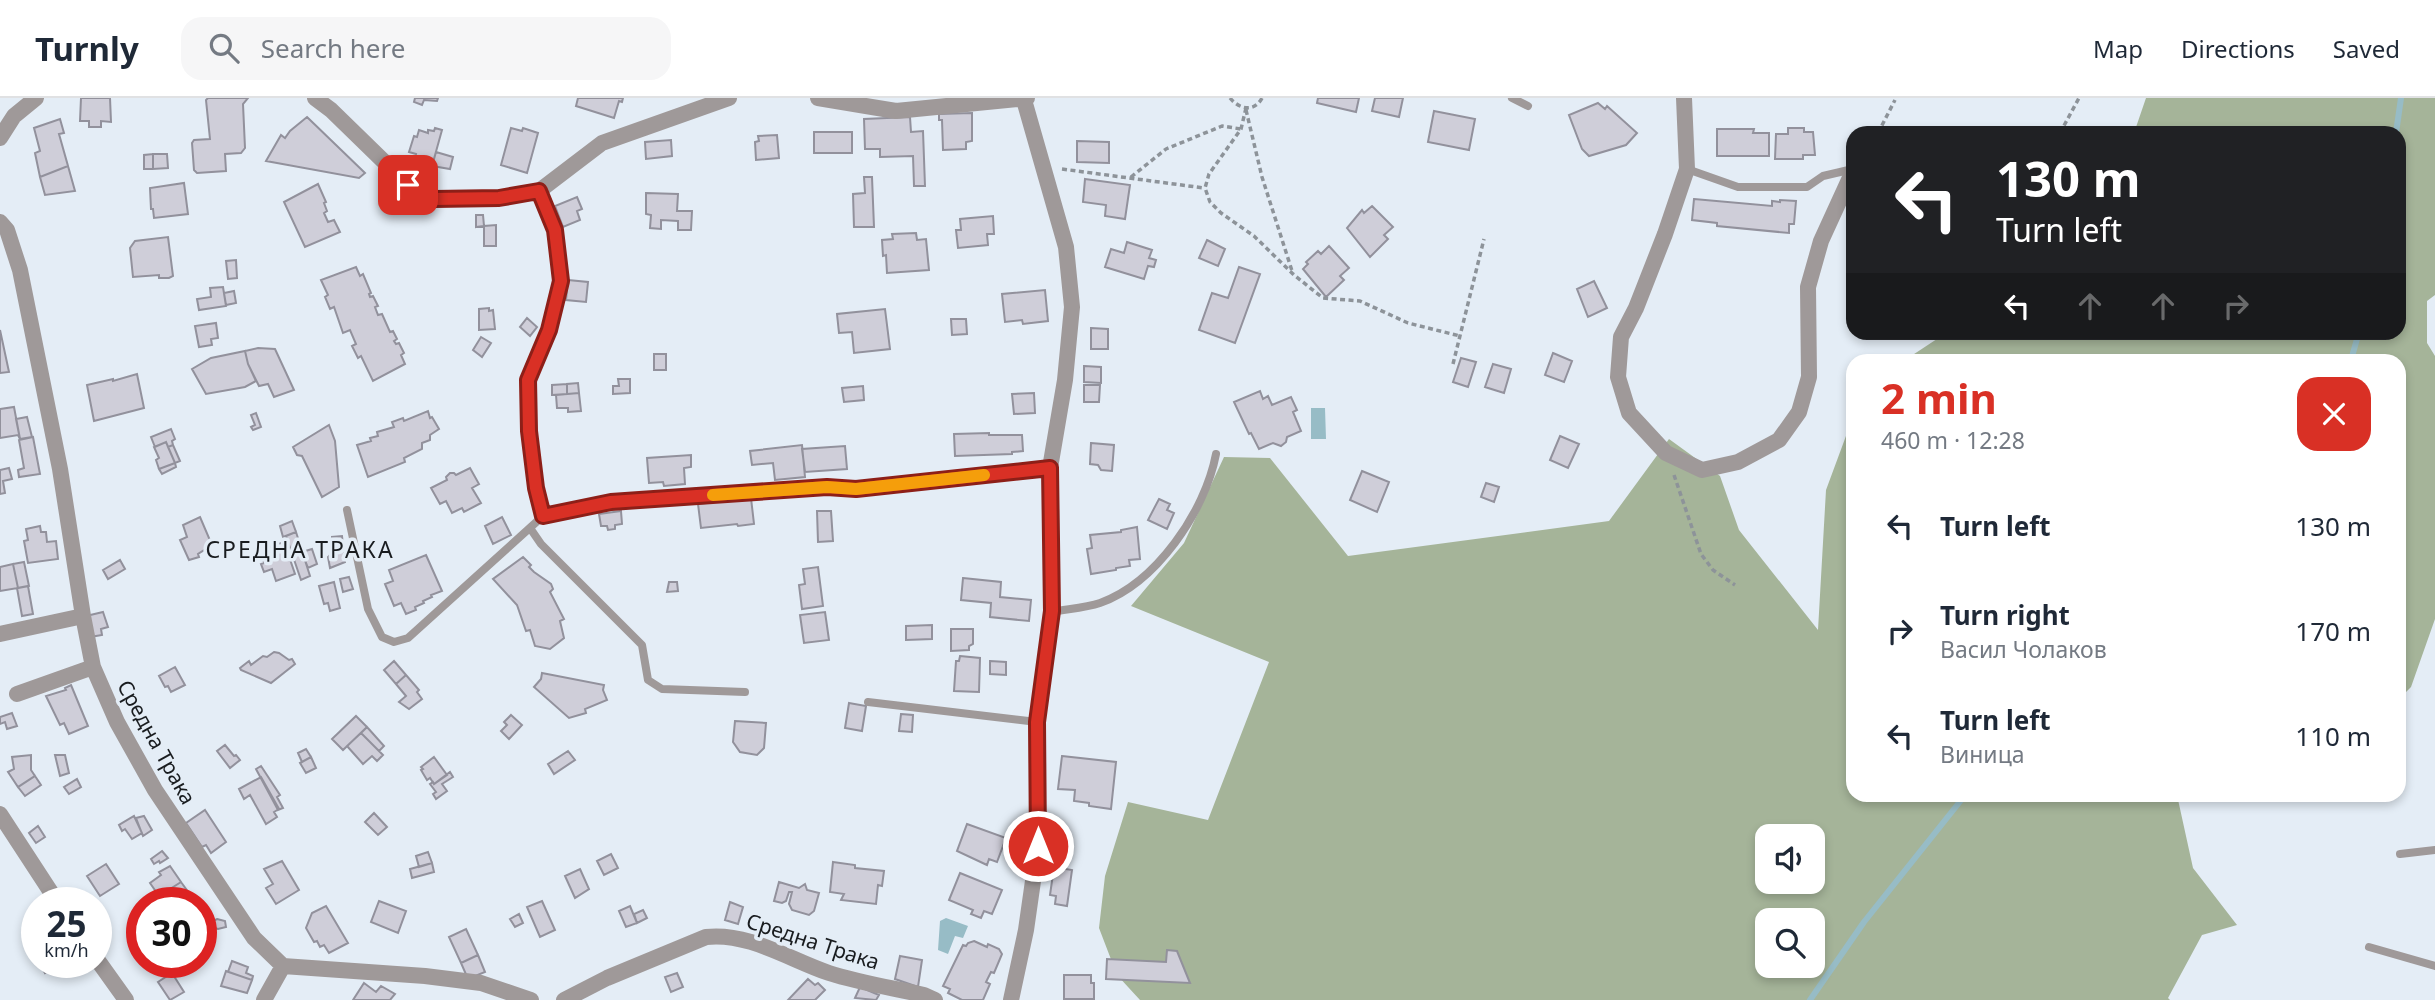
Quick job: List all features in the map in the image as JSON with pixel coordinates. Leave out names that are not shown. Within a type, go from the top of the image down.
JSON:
[{"type":"street","points":[[0,138],[14,117],[36,98]]},
{"type":"street","points":[[316,98],[408,185],[434,199],[499,198],[539,191],[602,143],[729,98]]},
{"type":"street","points":[[818,98],[897,110],[1025,99],[1066,247],[1072,307],[1065,380],[1050,468],[1052,611],[1037,722],[1038,846],[1026,930],[1011,1000]]},
{"type":"street","points":[[1684,98],[1687,169],[1660,247],[1636,308],[1621,337],[1618,377],[1629,413],[1666,453],[1702,470],[1738,462],[1779,440],[1799,412],[1809,377],[1808,287],[1821,241],[1846,186]]},
{"type":"street","points":[[539,191],[555,230],[561,281],[549,330],[528,380],[529,431],[536,488],[543,516],[611,502],[827,487],[856,489],[1050,468]]},
{"type":"street","name":"Средна Трака","points":[[0,222],[7,230],[20,270],[60,469],[93,667],[117,722],[155,790],[254,938],[283,966]]},
{"type":"street","points":[[0,634],[83,616]]},
{"type":"street","points":[[17,694],[93,667]]},
{"type":"street","points":[[0,814],[48,887]]},
{"type":"street","name":"Средна Трака","points":[[564,1000],[607,978],[706,937],[722,935],[774,950],[831,974],[924,995],[935,1000]]},
{"type":"street","points":[[264,1000],[283,966],[425,976],[481,983],[531,1000]]},
{"type":"street","points":[[110,978],[126,1000]]},
{"type":"lane","points":[[1512,98],[1528,106]]},
{"type":"lane","points":[[1687,169],[1738,187],[1807,187],[1823,176],[1846,171]]},
{"type":"lane","points":[[1052,611],[1098,604],[1138,583],[1177,538],[1193,513],[1212,472],[1216,454]]},
{"type":"lane","points":[[347,510],[368,609],[382,637],[394,642],[408,638],[543,516]]},
{"type":"lane","points":[[530,528],[541,544],[642,645],[648,680],[662,690],[745,692]]},
{"type":"lane","points":[[867,702],[1037,722]]},
{"type":"lane","points":[[2400,854],[2435,850]]},
{"type":"lane","points":[[2369,947],[2435,966]]},
{"type":"path","points":[[1230,98],[1239,107],[1246,108],[1253,108],[1262,98]]},
{"type":"path","points":[[2064,126],[2079,98]]},
{"type":"path","points":[[1882,126],[1895,100]]},
{"type":"path","points":[[1246,108],[1241,129],[1209,174],[1205,188],[1210,202],[1254,236],[1294,275],[1323,298],[1360,301],[1408,323],[1460,336]]},
{"type":"path","points":[[1246,108],[1262,177],[1294,275]]},
{"type":"path","points":[[1131,178],[1166,149],[1222,126],[1241,129]]},
{"type":"path","points":[[1043,166],[1205,188]]},
{"type":"path","points":[[1453,364],[1484,239]]},
{"type":"path","points":[[1666,453],[1702,554],[1713,570],[1735,585]]},
{"type":"green space","points":[[2146,98],[2435,98],[2435,295],[2427,301],[2427,343],[2435,356],[2435,619],[2411,687],[2406,692],[2406,354],[1914,354],[1935,340],[2406,340],[2406,126],[2136,126]]},
{"type":"green space","points":[[1846,436],[1846,802],[2179,802],[2193,868],[2237,925],[2202,935],[2168,998],[2170,1000],[1140,1000],[1117,975],[1099,928],[1105,876],[1128,802],[1208,820],[1269,662],[1131,606],[1184,543],[1224,457],[1270,458],[1348,556],[1609,521],[1669,439],[1720,476],[1739,530],[1818,630],[1826,490]]},
{"type":"water","points":[[1311,408],[1325,408],[1326,439],[1311,439]]},
{"type":"water","points":[[946,918],[968,926],[963,938],[955,936],[948,954],[938,950],[940,921]]},
{"type":"building","points":[[81,98],[110,98],[111,122],[101,121],[101,127],[89,127],[89,121],[80,121]]},
{"type":"building","points":[[208,98],[248,98],[243,104],[245,148],[241,153],[225,154],[226,171],[197,173],[194,170],[192,143],[194,140],[210,139]]},
{"type":"building","points":[[415,98],[438,98],[437,101],[424,100],[422,105],[414,102]]},
{"type":"building","points":[[578,98],[623,98],[622,102],[619,101],[614,118],[576,106]]},
{"type":"building","points":[[1318,98],[1359,98],[1356,112],[1317,103]]},
{"type":"building","points":[[1375,98],[1403,98],[1399,117],[1372,111]]},
{"type":"building","points":[[1598,103],[1605,109],[1607,106],[1637,133],[1626,145],[1589,156],[1582,149],[1569,115]]},
{"type":"building","points":[[1434,111],[1475,119],[1469,150],[1428,142]]},
{"type":"building","points":[[972,113],[972,141],[966,142],[966,149],[943,150],[942,120],[939,120],[939,114]]},
{"type":"building","points":[[307,117],[365,173],[359,178],[266,161],[281,135],[285,138]]},
{"type":"building","points":[[910,117],[911,132],[923,131],[925,186],[914,186],[913,156],[880,157],[880,149],[865,149],[864,119]]},
{"type":"building","points":[[60,119],[64,133],[59,134],[68,166],[40,177],[35,153],[40,151],[34,128]]},
{"type":"building","points":[[435,128],[442,130],[432,166],[409,152],[419,130],[428,133],[428,130],[434,131]]},
{"type":"building","points":[[511,128],[522,131],[523,128],[538,133],[527,173],[501,165]]},
{"type":"building","points":[[1788,128],[1804,128],[1804,132],[1813,132],[1815,155],[1803,155],[1803,159],[1775,159],[1776,134],[1788,134]]},
{"type":"building","points":[[1717,129],[1754,129],[1753,133],[1769,133],[1769,156],[1717,156]]},
{"type":"building","points":[[814,132],[852,132],[852,153],[814,153]]},
{"type":"building","points":[[777,135],[779,158],[756,160],[755,142],[759,141],[758,136]]},
{"type":"building","points":[[671,140],[672,156],[646,159],[645,142]]},
{"type":"building","points":[[1077,141],[1109,142],[1109,163],[1077,162]]},
{"type":"building","points":[[436,152],[453,157],[450,169],[432,166]]},
{"type":"building","points":[[153,154],[167,154],[168,168],[153,169]]},
{"type":"building","points":[[153,154],[153,169],[144,169],[144,155]]},
{"type":"building","points":[[68,166],[75,191],[45,195],[40,177]]},
{"type":"building","points":[[864,177],[872,177],[874,227],[854,227],[853,194],[865,193]]},
{"type":"building","points":[[1085,179],[1130,185],[1125,219],[1105,216],[1106,205],[1083,202]]},
{"type":"building","points":[[184,183],[188,214],[154,218],[150,188]]},
{"type":"building","points":[[318,184],[326,202],[327,211],[324,213],[328,222],[334,220],[340,232],[305,247],[284,202]]},
{"type":"building","points":[[646,193],[678,194],[677,211],[692,211],[691,230],[678,230],[678,221],[661,220],[661,229],[650,228],[651,215],[646,214]]},
{"type":"building","points":[[577,197],[582,209],[577,211],[580,220],[563,227],[555,206]]},
{"type":"building","points":[[1694,199],[1772,206],[1772,201],[1796,201],[1794,224],[1789,224],[1789,233],[1717,226],[1717,223],[1692,220]]},
{"type":"building","points":[[1372,206],[1393,227],[1384,235],[1388,239],[1370,257],[1347,228],[1362,210],[1364,213]]},
{"type":"building","points":[[476,215],[483,215],[484,226],[476,227]]},
{"type":"building","points":[[993,216],[994,234],[987,234],[988,245],[958,248],[956,230],[961,230],[960,219]]},
{"type":"building","points":[[496,225],[496,246],[484,246],[484,226]]},
{"type":"building","points":[[916,233],[917,240],[926,239],[929,270],[887,273],[882,240],[893,239],[892,234]]},
{"type":"building","points":[[168,237],[173,276],[133,277],[130,248],[135,241]]},
{"type":"building","points":[[1207,240],[1225,249],[1218,266],[1199,258]]},
{"type":"building","points":[[1127,242],[1152,250],[1149,258],[1156,260],[1154,267],[1148,266],[1144,279],[1105,267],[1111,249],[1124,253]]},
{"type":"building","points":[[1329,246],[1349,268],[1340,276],[1344,280],[1326,297],[1303,269],[1308,264],[1306,262],[1318,251],[1321,254]]},
{"type":"building","points":[[236,260],[237,278],[228,279],[226,261]]},
{"type":"building","points":[[356,267],[360,276],[363,274],[371,293],[370,297],[373,296],[378,306],[375,307],[378,315],[382,314],[390,332],[393,331],[397,339],[394,341],[399,343],[404,353],[401,355],[405,364],[373,381],[361,356],[358,358],[352,346],[356,344],[350,330],[343,333],[334,307],[330,309],[325,297],[328,295],[321,280]]},
{"type":"building","points":[[1239,267],[1260,274],[1235,343],[1199,330],[1212,293],[1228,298]]},
{"type":"building","points":[[568,280],[588,282],[586,302],[566,300]]},
{"type":"building","points":[[1594,281],[1607,308],[1588,317],[1577,289]]},
{"type":"building","points":[[223,287],[226,306],[199,310],[197,299],[211,297],[210,288]]},
{"type":"building","points":[[1045,290],[1048,321],[1023,324],[1022,320],[1005,322],[1002,294]]},
{"type":"building","points":[[234,291],[236,303],[226,305],[224,293]]},
{"type":"building","points":[[489,308],[489,311],[493,310],[495,329],[479,330],[479,309]]},
{"type":"building","points":[[885,309],[890,349],[854,353],[852,332],[839,333],[837,314]]},
{"type":"building","points":[[527,318],[537,327],[530,336],[520,327]]},
{"type":"building","points":[[951,319],[966,319],[967,334],[952,335]]},
{"type":"building","points":[[216,323],[218,338],[211,339],[212,345],[199,347],[195,326]]},
{"type":"building","points":[[1091,328],[1108,329],[1108,349],[1091,349]]},
{"type":"building","points":[[0,330],[9,372],[0,373]]},
{"type":"building","points":[[481,337],[491,343],[482,357],[473,350]]},
{"type":"building","points":[[258,348],[275,349],[294,390],[274,397],[268,384],[259,386],[245,351]]},
{"type":"building","points":[[245,351],[256,381],[245,387],[206,394],[192,369],[211,358]]},
{"type":"building","points":[[1553,353],[1572,361],[1564,382],[1545,375]]},
{"type":"building","points":[[654,354],[666,354],[666,370],[654,370]]},
{"type":"building","points":[[1461,358],[1476,362],[1468,387],[1453,382]]},
{"type":"building","points":[[1493,364],[1511,369],[1504,393],[1485,387]]},
{"type":"building","points":[[1084,366],[1101,367],[1101,383],[1084,382]]},
{"type":"building","points":[[137,374],[144,408],[94,421],[87,385]]},
{"type":"building","points":[[618,379],[630,379],[630,393],[613,394],[613,386],[619,386]]},
{"type":"building","points":[[578,383],[579,393],[567,394],[567,384]]},
{"type":"building","points":[[567,384],[567,394],[552,395],[552,385]]},
{"type":"building","points":[[1084,385],[1100,385],[1099,402],[1084,402]]},
{"type":"building","points":[[863,386],[864,400],[844,402],[842,388]]},
{"type":"building","points":[[1260,391],[1263,399],[1268,396],[1272,405],[1291,397],[1297,410],[1293,412],[1301,431],[1287,437],[1281,446],[1273,443],[1259,449],[1234,402]]},
{"type":"building","points":[[579,393],[581,411],[568,412],[568,408],[557,408],[556,395]]},
{"type":"building","points":[[1034,393],[1035,413],[1014,414],[1012,394]]},
{"type":"building","points":[[14,407],[20,439],[18,435],[0,438],[0,409]]},
{"type":"building","points":[[428,411],[439,429],[430,435],[430,440],[422,443],[422,449],[404,458],[405,462],[368,477],[357,445],[371,441],[370,438],[378,436],[377,432],[394,427],[392,422],[403,418],[404,421]]},
{"type":"building","points":[[256,413],[261,427],[253,430],[251,427],[255,425],[251,415]]},
{"type":"building","points":[[27,417],[32,437],[20,439],[16,419]]},
{"type":"building","points":[[329,425],[335,441],[339,487],[322,497],[302,456],[297,455],[293,447]]},
{"type":"building","points":[[171,429],[175,439],[172,441],[173,445],[168,447],[166,442],[155,447],[151,437]]},
{"type":"building","points":[[954,434],[1022,435],[1023,451],[1012,454],[955,456]]},
{"type":"building","points":[[1560,436],[1579,444],[1568,468],[1550,460]]},
{"type":"building","points":[[33,437],[40,474],[19,477],[18,470],[24,468],[19,440]]},
{"type":"building","points":[[166,442],[175,463],[159,469],[156,460],[159,458],[154,447]]},
{"type":"building","points":[[1091,443],[1114,445],[1112,471],[1101,470],[1098,465],[1090,464]]},
{"type":"building","points":[[173,445],[180,461],[175,463],[168,447]]},
{"type":"building","points":[[802,445],[805,477],[775,480],[773,463],[752,465],[750,451]]},
{"type":"building","points":[[845,446],[847,469],[805,472],[802,449]]},
{"type":"building","points":[[691,455],[691,467],[684,468],[685,484],[664,486],[663,482],[649,483],[647,458]]},
{"type":"building","points":[[175,463],[176,467],[162,474],[159,469]]},
{"type":"building","points":[[9,468],[12,479],[3,481],[5,493],[0,494],[0,470]]},
{"type":"building","points":[[470,468],[479,484],[472,488],[481,503],[464,512],[462,508],[452,513],[446,501],[440,504],[431,488],[447,480],[446,477],[450,473],[456,475]]},
{"type":"building","points":[[1362,471],[1389,482],[1377,512],[1350,500]]},
{"type":"building","points":[[1486,483],[1499,487],[1494,502],[1481,497]]},
{"type":"building","points":[[751,498],[754,524],[701,528],[698,504]]},
{"type":"building","points":[[1159,499],[1170,504],[1167,510],[1174,513],[1167,529],[1148,520]]},
{"type":"building","points":[[621,511],[622,524],[608,530],[607,526],[601,526],[599,514]]},
{"type":"building","points":[[817,511],[831,511],[833,541],[818,542]]},
{"type":"building","points":[[200,517],[212,545],[198,554],[199,557],[189,560],[180,540],[187,537],[183,525]]},
{"type":"building","points":[[502,517],[511,535],[493,544],[485,526]]},
{"type":"building","points":[[292,521],[296,532],[283,537],[280,526]]},
{"type":"building","points":[[40,526],[41,532],[46,532],[47,542],[56,541],[58,559],[28,563],[24,541],[28,540],[26,529]]},
{"type":"building","points":[[1137,527],[1140,559],[1129,560],[1130,566],[1091,574],[1087,549],[1092,548],[1090,535],[1121,532]]},
{"type":"building","points":[[296,532],[310,576],[301,580],[286,536]]},
{"type":"building","points":[[342,536],[345,562],[330,568],[328,557],[333,552],[332,537]]},
{"type":"building","points":[[284,542],[295,574],[276,581],[272,569],[264,572],[262,555],[269,552],[267,548]]},
{"type":"building","points":[[312,549],[317,564],[308,568],[302,552]]},
{"type":"building","points":[[426,555],[442,591],[431,595],[424,603],[415,607],[416,610],[406,614],[401,603],[394,606],[385,584],[393,581],[389,570]]},
{"type":"building","points":[[523,557],[534,572],[551,584],[553,589],[550,592],[564,619],[560,621],[564,638],[550,649],[535,646],[530,630],[526,631],[517,605],[493,579]]},
{"type":"building","points":[[120,560],[125,569],[108,579],[103,570]]},
{"type":"building","points":[[24,562],[29,586],[18,588],[13,564]]},
{"type":"building","points":[[13,564],[18,588],[0,591],[0,567]]},
{"type":"building","points":[[818,567],[823,606],[802,609],[799,585],[805,584],[803,569]]},
{"type":"building","points":[[349,577],[353,589],[343,592],[340,579]]},
{"type":"building","points":[[963,578],[1001,582],[1000,597],[1031,600],[1029,621],[990,617],[991,603],[961,600]]},
{"type":"building","points":[[334,582],[340,608],[330,611],[328,603],[324,604],[319,586]]},
{"type":"building","points":[[669,582],[677,582],[678,591],[667,592]]},
{"type":"building","points":[[28,586],[33,614],[22,616],[17,588]]},
{"type":"building","points":[[103,612],[108,627],[101,629],[102,635],[90,637],[86,616]]},
{"type":"building","points":[[825,612],[829,640],[804,643],[800,615]]},
{"type":"building","points":[[932,625],[932,639],[906,640],[906,626]]},
{"type":"building","points":[[951,629],[973,629],[973,644],[969,646],[969,650],[951,651]]},
{"type":"building","points":[[274,652],[292,659],[295,664],[271,683],[241,670],[249,661],[251,665]]},
{"type":"building","points":[[960,656],[980,658],[979,692],[954,691],[956,661],[959,661]]},
{"type":"building","points":[[394,661],[406,675],[396,684],[384,670]]},
{"type":"building","points":[[990,661],[1006,662],[1006,675],[990,674]]},
{"type":"building","points":[[175,667],[185,685],[171,692],[159,676]]},
{"type":"building","points":[[542,673],[604,685],[607,700],[585,709],[586,713],[569,718],[534,687],[541,679]]},
{"type":"building","points":[[406,675],[419,690],[417,692],[422,699],[409,709],[399,702],[406,696],[396,684]]},
{"type":"building","points":[[71,685],[88,726],[69,734],[64,723],[60,725],[46,696],[66,690],[65,688]]},
{"type":"building","points":[[849,703],[866,706],[862,731],[845,728]]},
{"type":"building","points":[[12,713],[17,726],[7,729],[5,722],[0,724],[0,717]]},
{"type":"building","points":[[901,714],[913,715],[912,732],[899,731]]},
{"type":"building","points":[[511,715],[522,725],[509,739],[501,731],[507,725],[504,722]]},
{"type":"building","points":[[356,716],[367,727],[343,750],[332,739]]},
{"type":"building","points":[[735,721],[766,723],[764,748],[757,755],[740,752],[733,742]]},
{"type":"building","points":[[367,727],[384,746],[379,751],[361,733]]},
{"type":"building","points":[[361,733],[383,755],[377,761],[372,756],[363,764],[347,746]]},
{"type":"building","points":[[225,745],[240,760],[230,768],[217,751]]},
{"type":"building","points":[[306,749],[311,757],[302,762],[298,753]]},
{"type":"building","points":[[568,751],[575,760],[554,774],[548,764]]},
{"type":"building","points":[[31,755],[31,770],[35,776],[18,787],[8,772],[14,769],[12,757]]},
{"type":"building","points":[[55,755],[65,755],[69,773],[60,776]]},
{"type":"building","points":[[1062,756],[1116,762],[1111,809],[1074,801],[1075,790],[1058,789]]},
{"type":"building","points":[[311,757],[316,768],[306,773],[300,763]]},
{"type":"building","points":[[434,757],[447,775],[434,784],[430,778],[427,780],[421,767]]},
{"type":"building","points":[[261,766],[280,795],[277,797],[283,808],[278,810],[256,769]]},
{"type":"building","points":[[450,772],[453,777],[442,784],[447,791],[436,799],[433,794],[436,792],[430,784]]},
{"type":"building","points":[[35,776],[41,785],[25,796],[18,787]]},
{"type":"building","points":[[261,777],[279,809],[274,812],[277,817],[266,824],[250,795],[244,799],[239,789]]},
{"type":"building","points":[[77,779],[81,787],[69,794],[64,787]]},
{"type":"building","points":[[205,810],[226,842],[211,853],[206,845],[202,847],[186,823]]},
{"type":"building","points":[[374,813],[387,827],[378,835],[365,822]]},
{"type":"building","points":[[134,816],[142,833],[132,839],[119,825]]},
{"type":"building","points":[[144,816],[152,830],[143,836],[136,818]]},
{"type":"building","points":[[967,824],[1006,838],[997,862],[989,859],[987,865],[957,851]]},
{"type":"building","points":[[38,826],[45,837],[36,843],[29,833]]},
{"type":"building","points":[[162,851],[168,858],[154,864],[151,859]]},
{"type":"building","points":[[428,852],[432,863],[419,867],[416,856]]},
{"type":"building","points":[[611,854],[618,868],[604,875],[597,861]]},
{"type":"building","points":[[282,861],[299,890],[276,904],[266,888],[273,884],[264,869]]},
{"type":"building","points":[[833,862],[884,871],[882,886],[878,885],[876,904],[841,900],[844,894],[830,892]]},
{"type":"building","points":[[432,863],[434,872],[412,878],[410,869]]},
{"type":"building","points":[[106,864],[119,884],[112,888],[94,887],[87,876]]},
{"type":"building","points":[[170,866],[181,882],[173,887],[153,887],[150,883],[161,875],[159,872]]},
{"type":"building","points":[[1054,867],[1072,870],[1067,906],[1055,904],[1056,896],[1050,895]]},
{"type":"building","points":[[580,869],[589,889],[575,898],[565,876]]},
{"type":"building","points":[[960,873],[1002,890],[992,914],[984,911],[981,918],[971,914],[973,910],[949,900]]},
{"type":"building","points":[[779,882],[799,888],[805,884],[807,890],[819,893],[814,911],[809,915],[792,910],[789,904],[792,892],[789,892],[786,901],[782,903],[774,901]]},
{"type":"building","points":[[379,901],[406,911],[398,933],[371,922]]},
{"type":"building","points":[[542,901],[555,930],[540,937],[527,907]]},
{"type":"building","points":[[730,902],[743,907],[738,924],[725,920]]},
{"type":"building","points":[[326,906],[348,943],[329,953],[324,945],[320,947],[317,941],[314,942],[306,928],[312,913]]},
{"type":"building","points":[[630,906],[637,923],[626,927],[619,911]]},
{"type":"building","points":[[643,910],[647,918],[637,923],[634,914]]},
{"type":"building","points":[[519,914],[523,923],[515,927],[510,919]]},
{"type":"building","points":[[217,919],[225,921],[226,927],[218,929]]},
{"type":"building","points":[[466,929],[478,955],[461,963],[449,937]]},
{"type":"building","points":[[974,941],[999,949],[1002,954],[994,973],[991,972],[986,982],[990,984],[983,1000],[962,1000],[948,993],[950,989],[943,986],[963,945]]},
{"type":"building","points":[[1167,950],[1177,951],[1190,983],[1106,979],[1107,959],[1166,962]]},
{"type":"building","points":[[478,955],[485,972],[468,979],[461,963]]},
{"type":"building","points":[[900,956],[922,960],[918,987],[895,979]]},
{"type":"building","points":[[232,961],[248,967],[246,973],[253,976],[252,980],[228,972]]},
{"type":"building","points":[[226,971],[252,980],[247,993],[221,986]]},
{"type":"building","points":[[677,973],[683,987],[671,992],[665,977]]},
{"type":"building","points":[[1064,975],[1091,975],[1094,999],[1064,999]]},
{"type":"building","points":[[164,978],[175,978],[184,992],[170,1000],[158,982]]},
{"type":"building","points":[[808,979],[825,990],[815,1000],[788,1000]]},
{"type":"building","points":[[364,983],[376,992],[381,986],[395,994],[390,1000],[353,1000]]},
{"type":"building","points":[[860,987],[879,995],[876,1000],[855,998]]},
{"type":"waterway","points":[[2397,126],[2401,98]]},
{"type":"waterway","points":[[2353,354],[2357,340]]},
{"type":"waterway","points":[[1810,1000],[1864,922],[1960,802]]},
{"type":"slow traffic","points":[[713,495],[827,487],[856,489],[984,475]]},
{"type":"district","name":"СРЕДНА ТРАКА","points":[[300,549]]},
{"type":"route","points":[[408,185],[434,199],[499,198],[539,191],[555,230],[561,281],[549,330],[528,380],[529,431],[536,488],[543,516],[611,502],[827,487],[856,489],[1050,468],[1052,611],[1037,722],[1038,846]]}]
